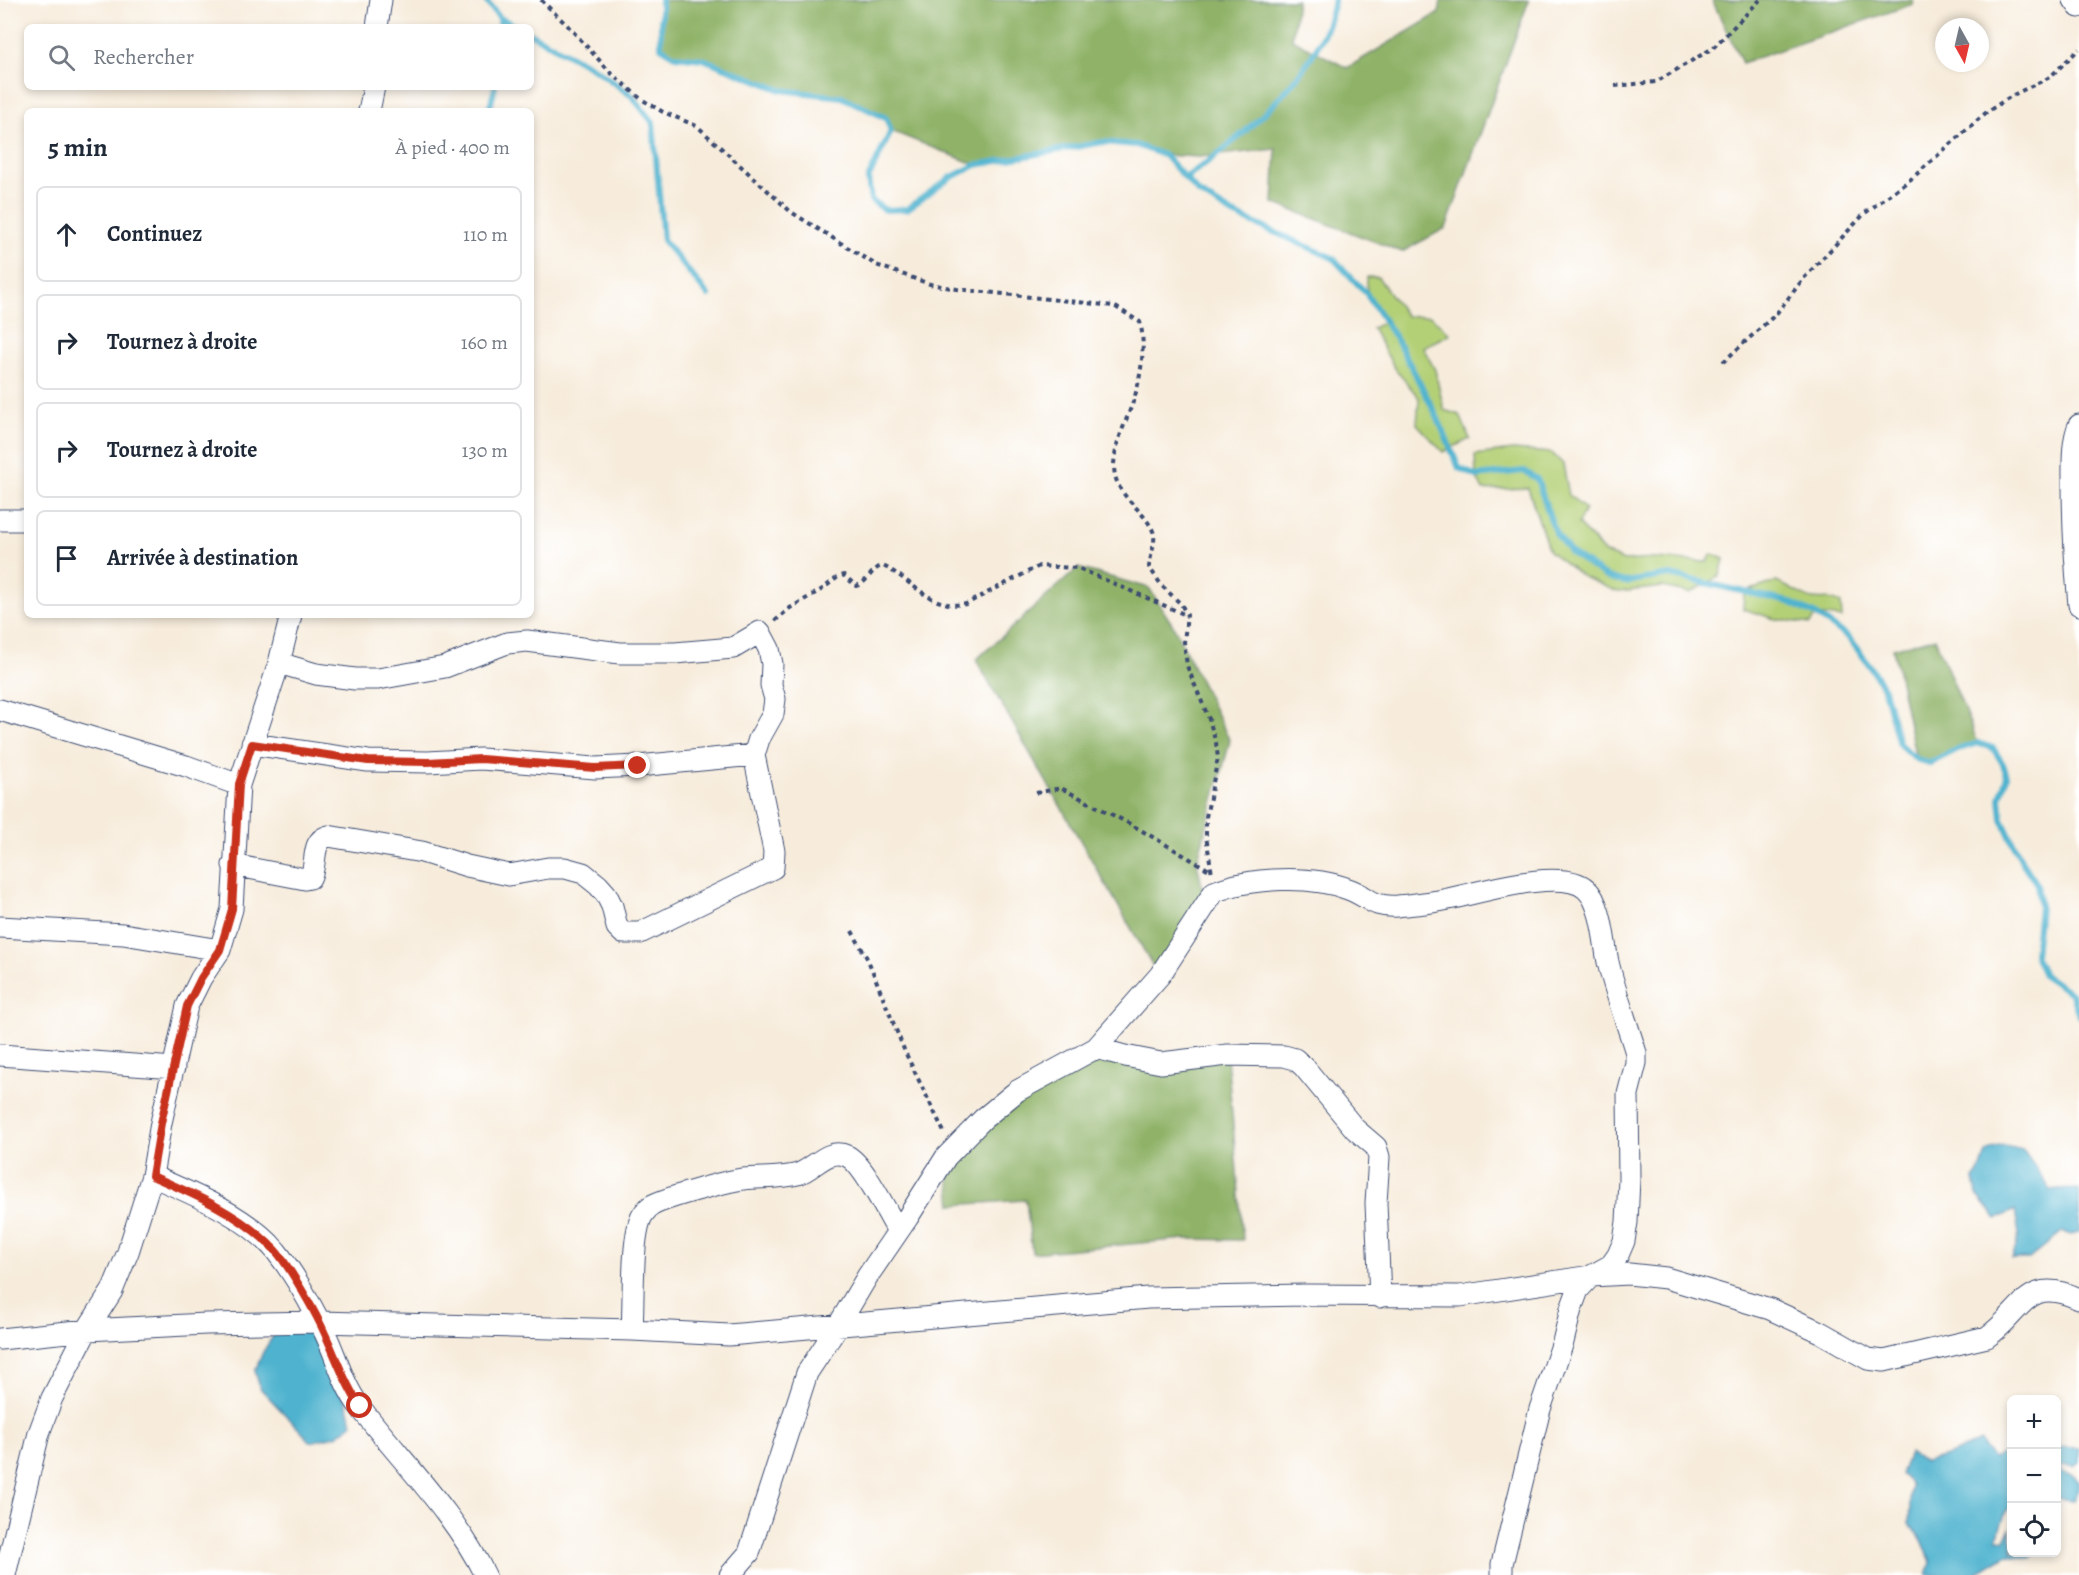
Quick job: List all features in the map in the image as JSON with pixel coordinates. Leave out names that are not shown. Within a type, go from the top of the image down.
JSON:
[{"type":"street","points":[[377,24],[381,0]]},
{"type":"street","points":[[2074,0],[2079,7]]},
{"type":"street","points":[[370,108],[373,90]]},
{"type":"street","points":[[2079,425],[2076,431],[2073,464],[2075,560],[2079,605]]},
{"type":"street","points":[[0,520],[24,520]]},
{"type":"street","points":[[5,1575],[39,1433],[52,1398],[87,1330],[112,1291],[128,1252],[152,1176],[161,1123],[187,1006],[201,978],[220,950],[232,909],[239,784],[279,663],[290,618]]},
{"type":"street","points":[[233,865],[305,879],[310,878],[314,871],[317,844],[321,838],[328,836],[422,852],[467,866],[509,875],[548,868],[565,868],[583,873],[598,885],[606,894],[612,906],[617,927],[623,933],[640,933],[773,868],[774,851],[754,755],[759,739],[773,714],[775,699],[771,685],[772,664],[769,649],[760,632],[733,648],[675,653],[620,653],[545,642],[518,642],[445,667],[378,679],[355,680],[316,674],[279,663]]},
{"type":"street","points":[[0,710],[239,784]]},
{"type":"street","points":[[252,744],[368,761],[428,762],[481,759],[595,768],[754,755]]},
{"type":"street","points":[[730,1575],[749,1553],[807,1373],[867,1276],[952,1149],[1017,1091],[1096,1048],[1160,975],[1213,882],[1225,887],[1280,879],[1322,882],[1350,889],[1370,902],[1395,906],[1444,900],[1525,882],[1563,881],[1587,889],[1596,908],[1602,926],[1608,961],[1636,1053],[1636,1063],[1628,1094],[1627,1222],[1624,1241],[1618,1255],[1611,1265],[1591,1276],[1578,1290],[1571,1309],[1563,1342],[1540,1409],[1502,1564],[1502,1575]]},
{"type":"street","points":[[0,927],[123,934],[220,950]]},
{"type":"street","points":[[1096,1048],[1161,1063],[1228,1055],[1284,1056],[1295,1059],[1355,1129],[1376,1147],[1379,1157],[1376,1203],[1380,1297]]},
{"type":"street","points":[[0,1055],[174,1068]]},
{"type":"street","points":[[632,1330],[636,1232],[643,1215],[651,1206],[672,1198],[743,1179],[798,1174],[820,1160],[844,1154],[855,1160],[898,1231]]},
{"type":"street","points":[[152,1176],[200,1197],[243,1222],[276,1250],[319,1322],[348,1389],[414,1472],[477,1559],[485,1575]]},
{"type":"street","points":[[0,1340],[87,1330],[206,1324],[319,1322],[632,1330],[729,1335],[1148,1298],[1306,1295],[1460,1296],[1591,1276],[1629,1274],[1666,1278],[1770,1309],[1820,1332],[1868,1359],[1884,1362],[1987,1337],[2000,1329],[2027,1297],[2042,1292],[2061,1292],[2079,1299]]},
{"type":"path","points":[[541,0],[610,72],[641,99],[663,112],[697,126],[791,212],[876,265],[930,284],[957,289],[1114,306],[1140,322],[1144,335],[1143,350],[1135,396],[1114,463],[1115,478],[1120,490],[1153,532],[1149,567],[1162,586],[1181,604],[1187,615],[1184,642],[1187,666],[1209,719],[1218,758],[1206,817],[1208,855],[1213,882]]},
{"type":"path","points":[[1615,86],[1656,82],[1713,48],[1760,0]]},
{"type":"path","points":[[1723,362],[1776,314],[1804,278],[1865,213],[1911,179],[1988,111],[2013,95],[2050,77],[2079,49]]},
{"type":"path","points":[[760,632],[790,608],[838,577],[844,575],[856,586],[860,586],[875,568],[884,566],[934,600],[956,606],[966,604],[1039,566],[1078,568],[1187,615]]},
{"type":"path","points":[[1036,793],[1061,788],[1132,825],[1213,882]]},
{"type":"path","points":[[852,931],[868,960],[905,1052],[952,1149]]},
{"type":"green space","points":[[661,0],[1297,0],[1292,39],[1347,68],[1439,13],[1441,0],[1529,0],[1446,228],[1402,252],[1273,203],[1276,149],[1199,157],[1164,155],[1136,145],[1103,142],[976,165],[891,131],[886,118],[842,97],[781,90],[703,59],[675,56],[661,47]]},
{"type":"green space","points":[[1712,0],[1913,0],[1913,4],[1742,63]]},
{"type":"green space","points":[[1367,277],[1378,277],[1406,316],[1431,316],[1450,334],[1423,347],[1435,370],[1444,410],[1460,415],[1470,439],[1443,452],[1417,424],[1419,398],[1394,367],[1372,328],[1385,322],[1367,294]]},
{"type":"green space","points":[[1513,450],[1552,453],[1563,464],[1569,495],[1585,509],[1578,524],[1605,553],[1624,561],[1653,559],[1707,562],[1712,554],[1724,559],[1720,576],[1690,593],[1663,587],[1618,592],[1583,577],[1549,551],[1528,488],[1483,490],[1476,476],[1475,455]]},
{"type":"green space","points":[[1078,568],[1149,588],[1174,627],[1230,741],[1197,862],[1204,896],[1157,973],[976,660]]},
{"type":"green space","points":[[1776,582],[1809,598],[1831,599],[1841,604],[1842,618],[1816,615],[1810,624],[1775,619],[1743,609],[1744,592]]},
{"type":"green space","points":[[1935,638],[1978,743],[1956,750],[1930,763],[1916,759],[1893,648]]},
{"type":"green space","points":[[1086,1052],[1227,1057],[1243,1240],[1185,1239],[1032,1253],[1026,1200],[952,1205],[947,1157],[1016,1094]]},
{"type":"water","points":[[2004,1146],[2023,1150],[2051,1190],[2079,1189],[2079,1233],[2071,1235],[2062,1232],[2029,1259],[2012,1259],[2019,1235],[2015,1210],[1997,1219],[1977,1195],[1974,1179],[1982,1167],[1986,1154],[1995,1148]]},
{"type":"water","points":[[292,1330],[309,1333],[341,1389],[352,1424],[338,1435],[311,1442],[260,1388],[255,1371],[263,1352],[275,1333]]},
{"type":"water","points":[[1980,1441],[1993,1459],[2007,1453],[2007,1512],[1997,1538],[2004,1540],[2007,1535],[2007,1555],[1975,1575],[1927,1575],[1931,1562],[1922,1540],[1909,1523],[1911,1484],[1901,1474],[1909,1453],[1924,1462],[1953,1454]]},
{"type":"water","points":[[2061,1447],[2079,1448],[2079,1462],[2074,1466],[2061,1465]]},
{"type":"water","points":[[2061,1472],[2073,1475],[2079,1482],[2079,1489],[2074,1500],[2061,1498]]},
{"type":"waterway","points":[[485,0],[500,18],[500,24]]},
{"type":"waterway","points":[[661,0],[661,47],[675,56],[703,59],[781,90],[842,97],[886,118],[891,131],[868,179],[871,200],[885,210],[907,209],[950,178],[976,165],[1103,142],[1136,145],[1164,155],[1199,193],[1233,214],[1333,258],[1367,294],[1398,342],[1435,412],[1459,468],[1476,476],[1524,471],[1537,479],[1555,532],[1570,552],[1606,577],[1625,582],[1670,575],[1789,602],[1816,615],[1848,637],[1884,689],[1899,744],[1916,759],[1930,763],[1956,750],[1978,743],[1993,748],[2007,776],[2000,798],[2002,819],[2022,862],[2037,884],[2040,907],[2035,955],[2044,975],[2072,994],[2079,1016]]},
{"type":"waterway","points":[[1185,178],[1254,123],[1297,77],[1314,52],[1327,26],[1334,0]]},
{"type":"waterway","points":[[500,18],[512,24]]},
{"type":"waterway","points":[[534,36],[598,71],[632,96],[653,123],[663,240],[708,295]]},
{"type":"waterway","points":[[490,108],[494,90]]},
{"type":"route","points":[[360,1406],[348,1389],[326,1334],[276,1250],[243,1222],[200,1197],[152,1176],[161,1123],[187,1006],[201,978],[220,950],[232,909],[239,784],[252,744],[368,761],[428,762],[481,759],[595,768],[638,766]]}]
